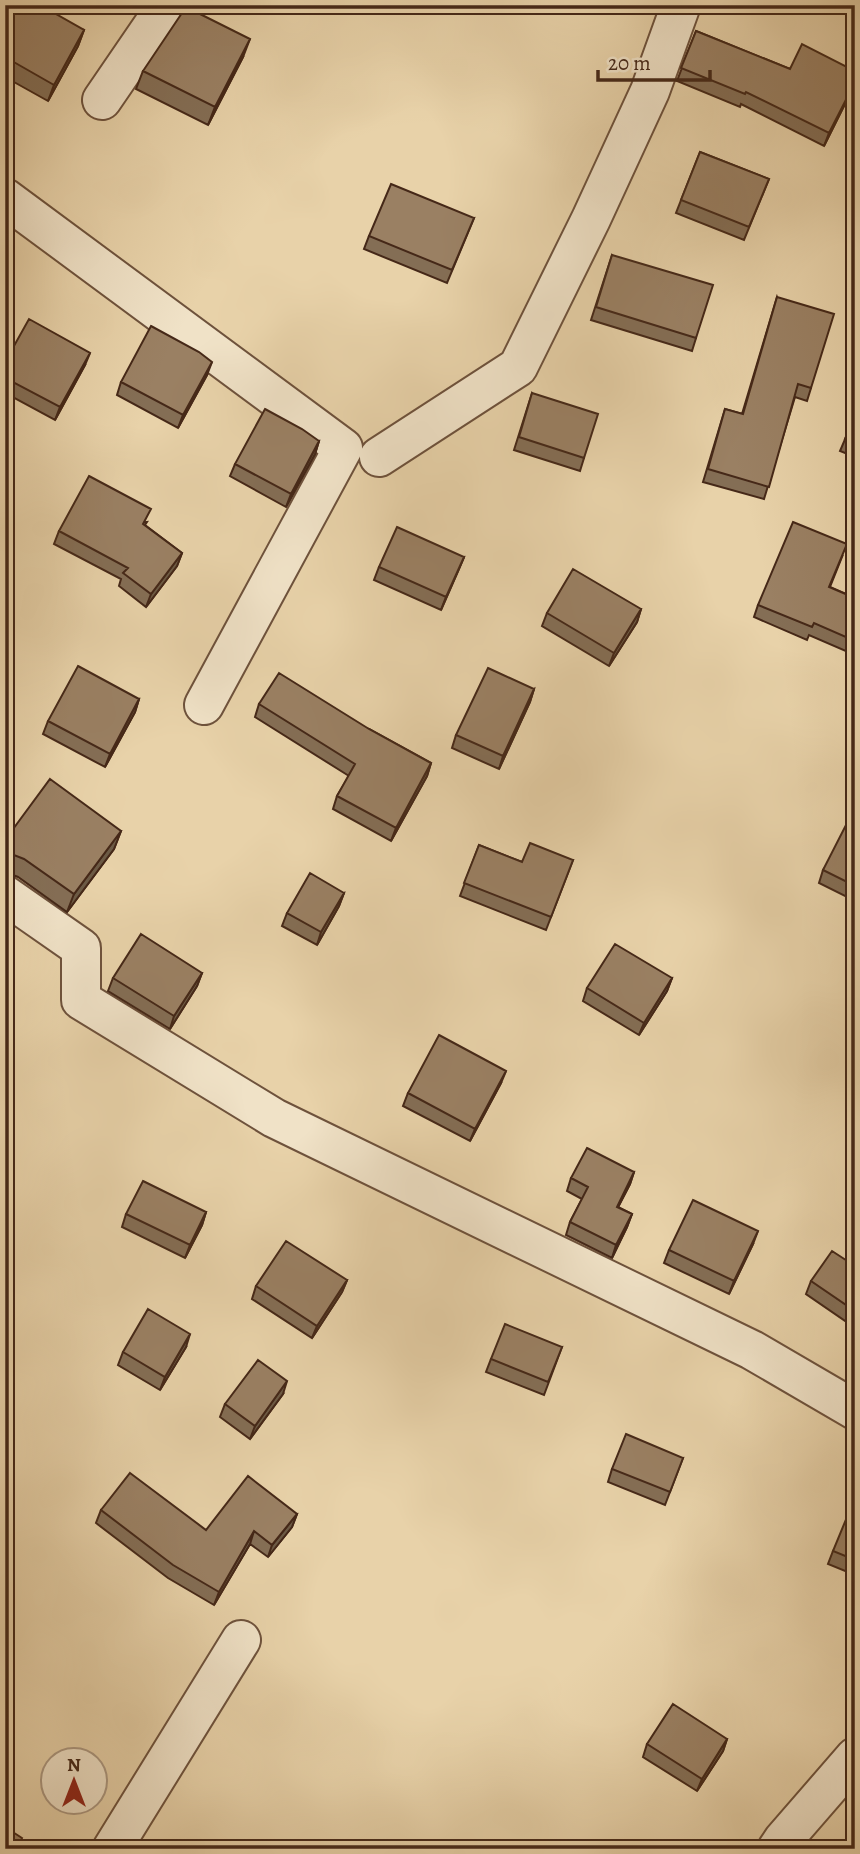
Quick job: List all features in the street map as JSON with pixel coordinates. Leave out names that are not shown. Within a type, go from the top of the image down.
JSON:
[{"type":"street","points":[[102,100],[167,5]]},
{"type":"street","points":[[379,457],[519,367],[592,219],[650,91],[681,5]]},
{"type":"street","points":[[5,198],[343,448],[204,705]]},
{"type":"street","points":[[5,895],[81,948],[81,1000],[274,1118],[752,1350],[855,1410]]},
{"type":"street","points":[[112,1849],[241,1640]]},
{"type":"street","points":[[777,1849],[855,1757]]},
{"type":"building","points":[[5,5],[40,5],[84,30],[54,85],[5,57]]},
{"type":"building","points":[[186,7],[250,39],[215,107],[143,71]]},
{"type":"building","points":[[696,31],[790,69],[802,44],[855,71],[855,82],[829,133],[746,92],[745,94],[681,68]]},
{"type":"building","points":[[700,152],[769,179],[749,227],[681,200]]},
{"type":"building","points":[[391,184],[474,218],[452,270],[369,236]]},
{"type":"building","points":[[612,255],[713,285],[696,338],[596,307]]},
{"type":"building","points":[[777,297],[834,314],[811,388],[798,384],[769,487],[708,469],[725,409],[743,414]]},
{"type":"building","points":[[29,319],[90,353],[60,407],[5,378],[5,362]]},
{"type":"building","points":[[151,326],[212,362],[183,415],[121,382]]},
{"type":"building","points":[[532,393],[598,414],[584,458],[519,437]]},
{"type":"building","points":[[265,409],[319,441],[291,494],[235,464]]},
{"type":"building","points":[[855,416],[855,443],[845,439]]},
{"type":"building","points":[[89,476],[151,509],[143,524],[182,553],[151,594],[123,573],[128,568],[59,531]]},
{"type":"building","points":[[793,522],[847,544],[829,587],[855,598],[855,641],[814,623],[812,627],[758,605]]},
{"type":"building","points":[[397,527],[464,557],[446,597],[379,567]]},
{"type":"building","points":[[573,569],[641,609],[614,653],[547,613]]},
{"type":"building","points":[[78,666],[139,699],[110,754],[48,721]]},
{"type":"building","points":[[488,668],[534,689],[503,756],[456,735]]},
{"type":"building","points":[[279,673],[369,729],[431,763],[396,828],[337,796],[355,764],[259,704]]},
{"type":"building","points":[[50,779],[121,831],[74,894],[24,859],[14,855],[5,857],[5,840]]},
{"type":"building","points":[[847,823],[855,827],[855,886],[823,870]]},
{"type":"building","points":[[530,843],[573,860],[551,917],[464,883],[479,845],[522,862]]},
{"type":"building","points":[[310,873],[344,893],[321,932],[287,913]]},
{"type":"building","points":[[141,934],[202,973],[174,1016],[113,978]]},
{"type":"building","points":[[615,944],[672,978],[644,1023],[587,988]]},
{"type":"building","points":[[439,1035],[506,1071],[475,1129],[408,1093]]},
{"type":"building","points":[[587,1148],[634,1172],[617,1207],[632,1214],[616,1245],[570,1222],[588,1187],[571,1178]]},
{"type":"building","points":[[143,1181],[206,1212],[190,1245],[126,1214]]},
{"type":"building","points":[[693,1200],[758,1231],[734,1281],[669,1250]]},
{"type":"building","points":[[286,1241],[347,1280],[317,1326],[256,1286]]},
{"type":"building","points":[[832,1251],[855,1266],[855,1311],[811,1281]]},
{"type":"building","points":[[148,1309],[190,1334],[165,1377],[123,1352]]},
{"type":"building","points":[[505,1324],[562,1347],[548,1382],[491,1359]]},
{"type":"building","points":[[258,1360],[287,1381],[255,1426],[225,1404]]},
{"type":"building","points":[[626,1434],[683,1458],[670,1492],[612,1469]]},
{"type":"building","points":[[130,1473],[206,1530],[248,1476],[297,1514],[272,1545],[254,1531],[219,1592],[173,1565],[101,1510]]},
{"type":"building","points":[[847,1517],[855,1520],[855,1560],[833,1551]]},
{"type":"building","points":[[673,1704],[727,1739],[702,1779],[647,1744]]},
{"type":"building","points":[[5,1827],[22,1838],[16,1849],[5,1849]]}]
